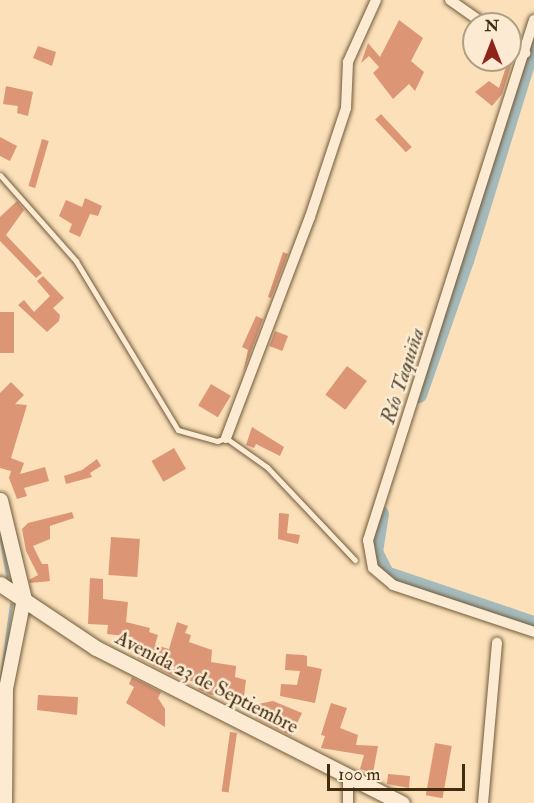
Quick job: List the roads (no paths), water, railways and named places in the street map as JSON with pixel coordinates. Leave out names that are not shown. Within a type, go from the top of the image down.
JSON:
[{"type":"main road","points":[[0,500],[11,591]]},
{"type":"main road","name":"Avenida 23 de Septiembre","points":[[11,591],[96,648],[348,778],[402,803]]},
{"type":"street","points":[[226,438],[310,217],[346,108],[348,62],[376,0]]},
{"type":"street","points":[[450,0],[467,12]]},
{"type":"street","points":[[534,20],[368,540],[373,568],[393,585],[534,632]]},
{"type":"street","points":[[5,803],[6,688],[11,591]]},
{"type":"street","points":[[483,803],[497,643]]},
{"type":"street","points":[[348,778],[348,803]]},
{"type":"lane","points":[[0,175],[76,261],[178,430],[217,441],[226,438],[267,467],[355,560]]},
{"type":"waterway","name":"Río Taquiña","points":[[419,395],[466,261],[534,42]]},
{"type":"waterway","name":"Río Taquiña","points":[[381,514],[375,552],[386,574],[534,624]]},
{"type":"waterway","points":[[0,535],[7,576]]},
{"type":"waterway","points":[[0,685],[11,604]]}]
